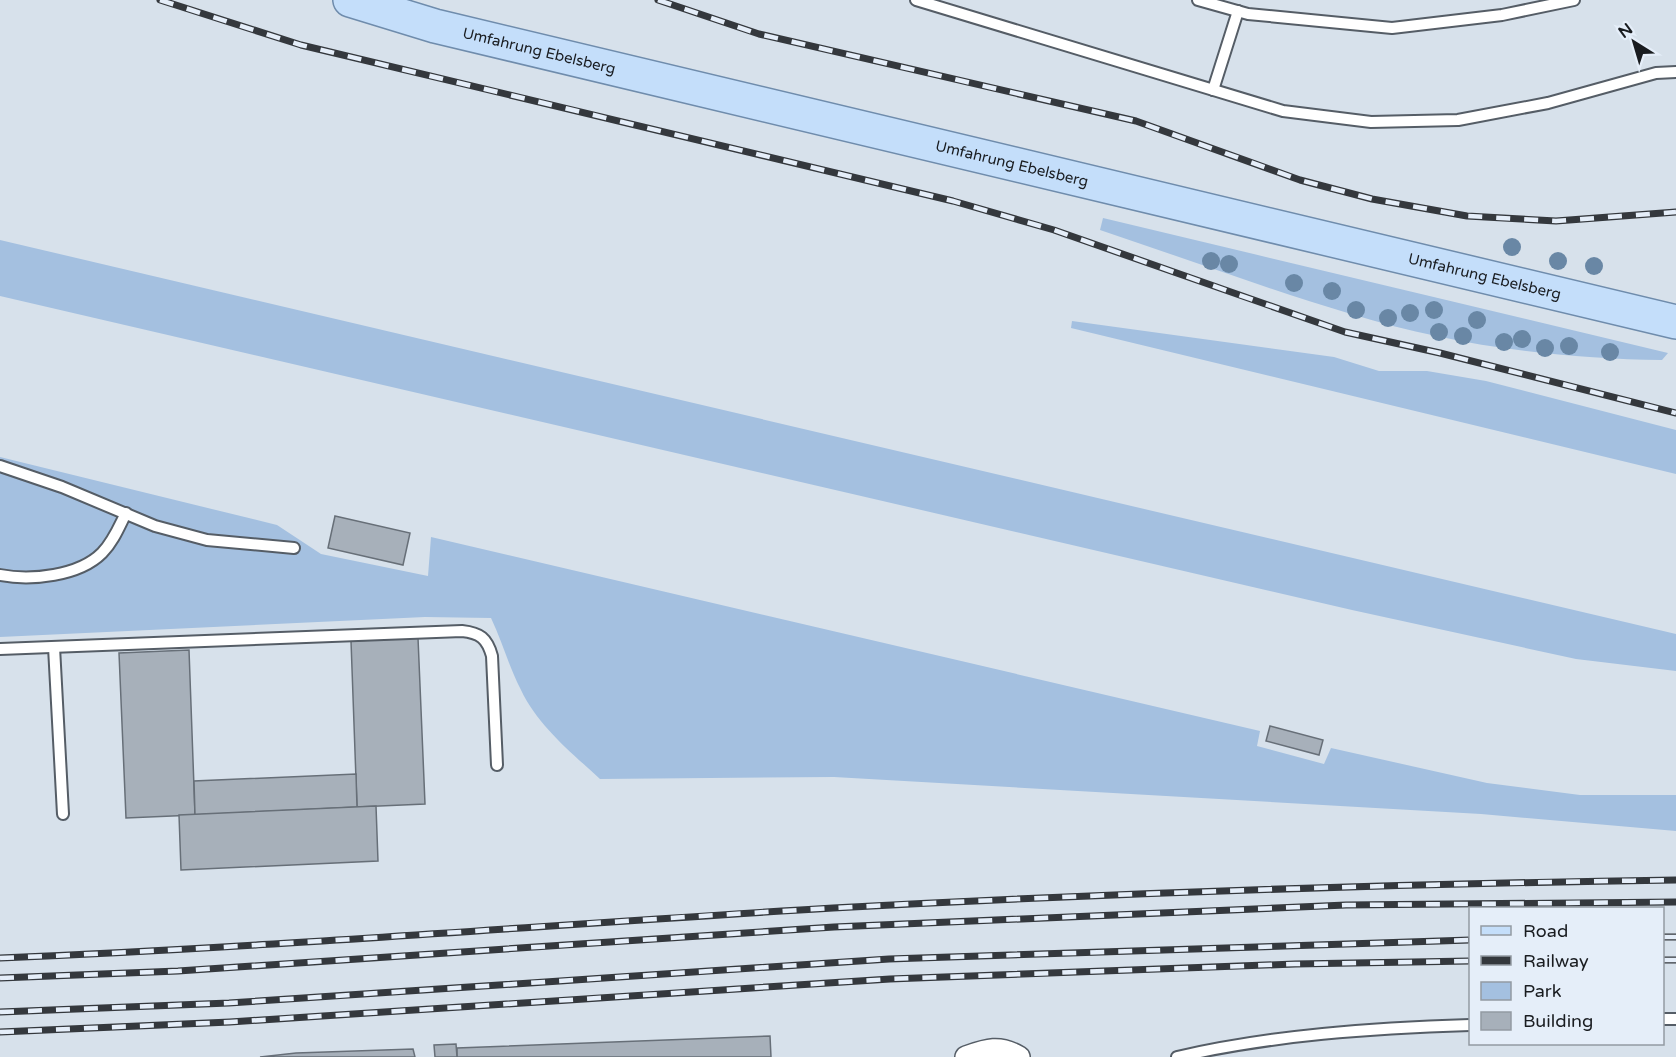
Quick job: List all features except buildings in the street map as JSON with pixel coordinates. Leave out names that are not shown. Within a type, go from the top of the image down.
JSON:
[{"type":"main road","name":"Umfahrung Ebelsberg","points":[[350,0],[435,26],[1676,322]]},
{"type":"street","points":[[966,1057],[990,1048],[1007,1050],[1019,1057]]},
{"type":"lane","points":[[916,0],[1283,111],[1371,122],[1458,120],[1548,104],[1656,73],[1676,72]]},
{"type":"lane","points":[[1198,0],[1238,10],[1306,21],[1392,28],[1502,15],[1574,0]]},
{"type":"lane","points":[[1214,90],[1238,10]]},
{"type":"lane","points":[[0,466],[155,526],[207,540],[294,548]]},
{"type":"lane","points":[[0,575],[48,575],[82,568],[102,553],[126,513]]},
{"type":"lane","points":[[0,649],[462,631],[477,633],[488,641],[492,656],[497,765]]},
{"type":"lane","points":[[54,647],[63,814]]},
{"type":"lane","points":[[1177,1057],[1237,1043],[1469,1025]]},
{"type":"green space","points":[[1103,218],[1668,353],[1662,360],[1544,353],[1466,342],[1389,325],[1257,284],[1100,230]]},
{"type":"green space","points":[[0,240],[1676,634],[1676,671],[1576,659],[1352,610],[0,296]]},
{"type":"green space","points":[[1072,321],[1334,357],[1379,371],[1427,371],[1486,381],[1676,430],[1676,474],[1071,328]]},
{"type":"green space","points":[[0,457],[277,525],[321,554],[428,576],[431,537],[1260,731],[1257,746],[1324,764],[1331,748],[1487,783],[1580,795],[1676,795],[1676,831],[1481,814],[834,777],[600,779],[556,738],[528,703],[491,618],[425,617],[0,637]]},
{"type":"railway","points":[[160,0],[301,45],[953,201],[1054,230],[1345,332],[1440,353],[1676,413]]},
{"type":"railway","points":[[658,0],[759,34],[1136,121],[1300,180],[1372,199],[1467,216],[1556,221],[1676,212]]},
{"type":"railway","points":[[0,958],[208,948],[833,908],[1044,898],[1254,890],[1676,880]]},
{"type":"railway","points":[[0,978],[178,971],[834,927],[1346,905],[1676,902]]},
{"type":"railway","points":[[1664,937],[1676,937]]},
{"type":"railway","points":[[0,1012],[229,1003],[889,959],[1469,940]]},
{"type":"railway","points":[[1664,960],[1676,960]]},
{"type":"railway","points":[[0,1032],[230,1022],[890,979],[1295,964],[1469,961]]}]
